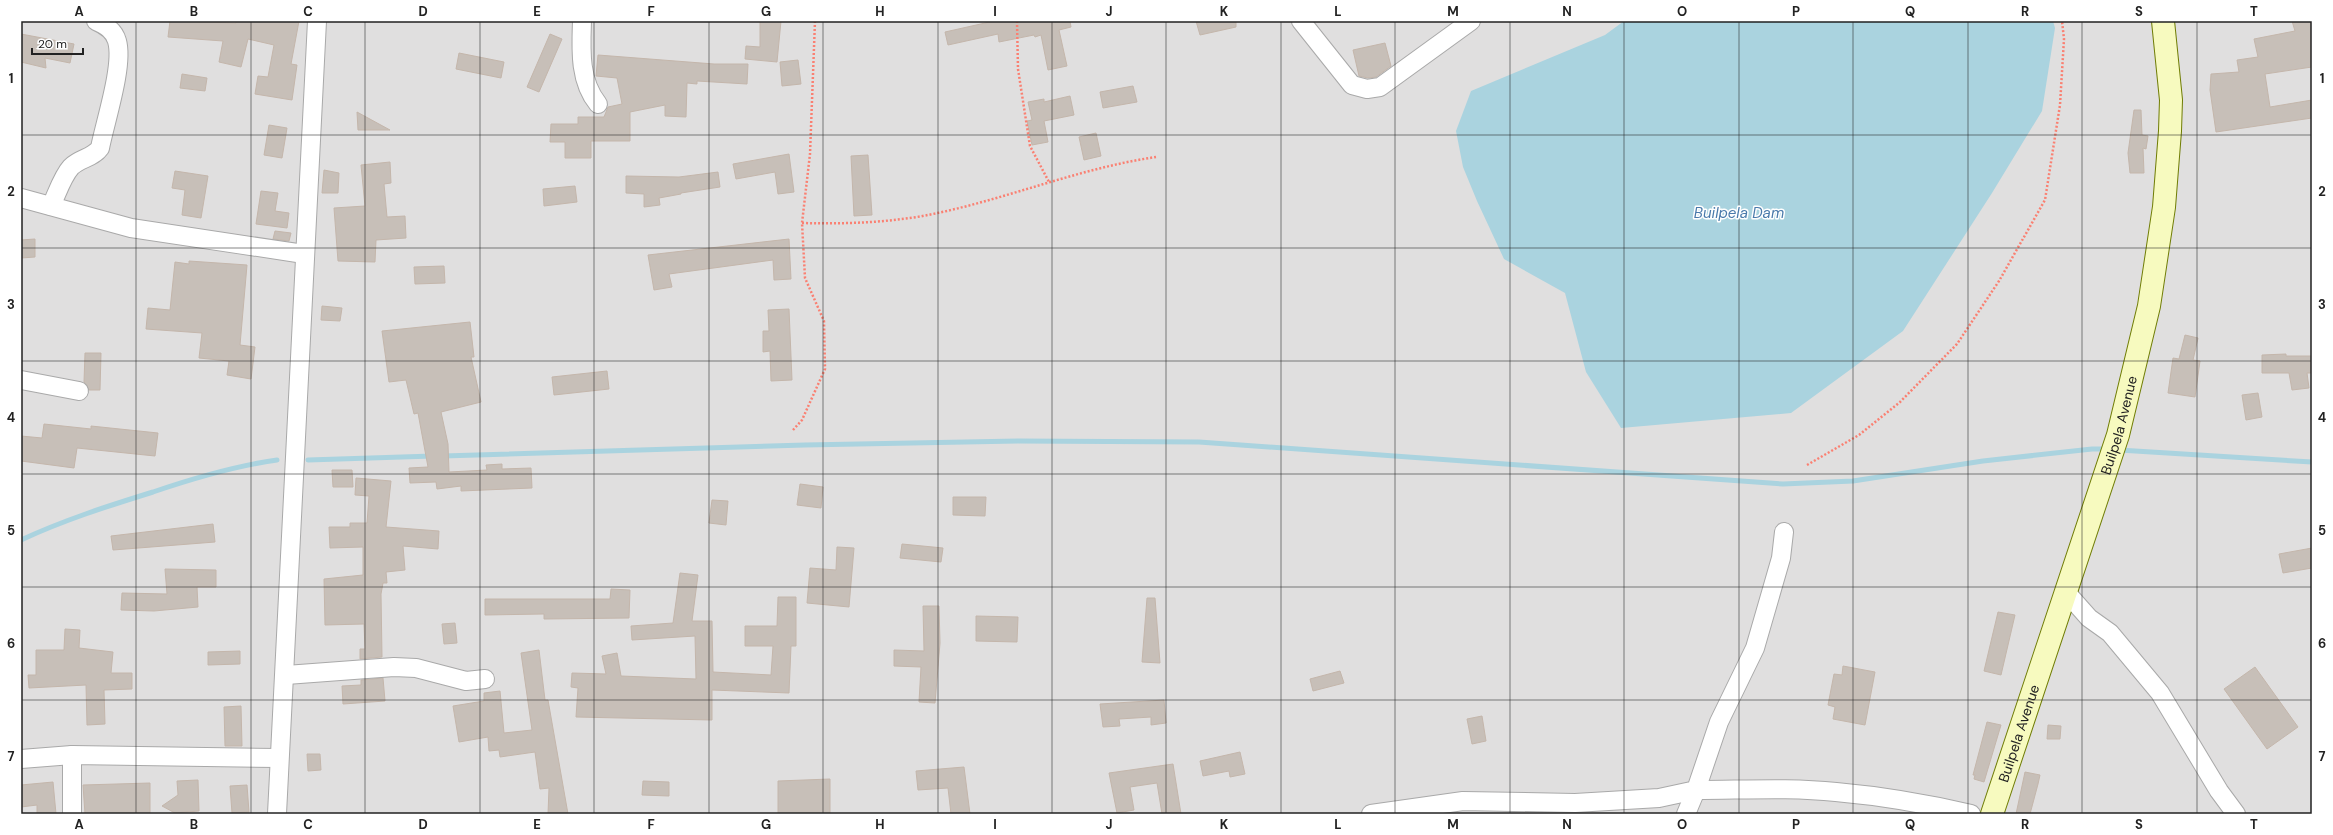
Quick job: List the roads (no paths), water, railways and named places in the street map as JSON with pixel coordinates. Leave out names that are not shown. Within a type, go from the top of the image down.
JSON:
[{"type":"street","points":[[50,206],[70,168],[78,161],[95,154],[100,148],[120,57],[117,40],[107,26],[96,21]]},
{"type":"street","points":[[277,814],[279,758],[286,675],[304,254],[317,21]]},
{"type":"street","points":[[582,21],[584,76],[591,95],[598,104]]},
{"type":"street","points":[[1302,21],[1352,85],[1367,89],[1380,87],[1471,21]]},
{"type":"street","name":"Builpela Avenue","points":[[1992,814],[2118,435],[2149,306],[2164,207],[2171,100],[2162,21]]},
{"type":"street","points":[[21,198],[131,228],[304,254]]},
{"type":"street","points":[[21,380],[79,391]]},
{"type":"street","points":[[1686,814],[1696,790],[1719,722],[1756,648],[1781,558],[1784,532]]},
{"type":"street","points":[[2065,591],[2089,618],[2110,633],[2160,693],[2219,791],[2236,814]]},
{"type":"street","points":[[286,675],[394,667],[416,668],[466,681],[485,679]]},
{"type":"street","points":[[21,759],[72,755],[279,758]]},
{"type":"street","points":[[72,755],[72,814]]},
{"type":"street","points":[[1371,814],[1463,801],[1575,803],[1659,798],[1696,790],[1836,792],[1945,808],[1971,814]]},
{"type":"water","name":"Builpela Dam","points":[[1624,21],[2053,21],[2055,28],[2042,111],[1992,193],[1903,331],[1791,413],[1621,428],[1586,372],[1565,293],[1504,259],[1463,167],[1456,131],[1471,91],[1605,35]]},
{"type":"waterway","points":[[443,456],[805,445],[1018,441],[1199,442],[1783,484],[1853,481],[1983,461],[2092,449],[2107,449]]},
{"type":"waterway","points":[[2119,450],[2312,462]]},
{"type":"waterway","points":[[308,460],[433,456]]},
{"type":"waterway","points":[[21,540],[86,514],[184,482],[230,469],[277,460]]}]
